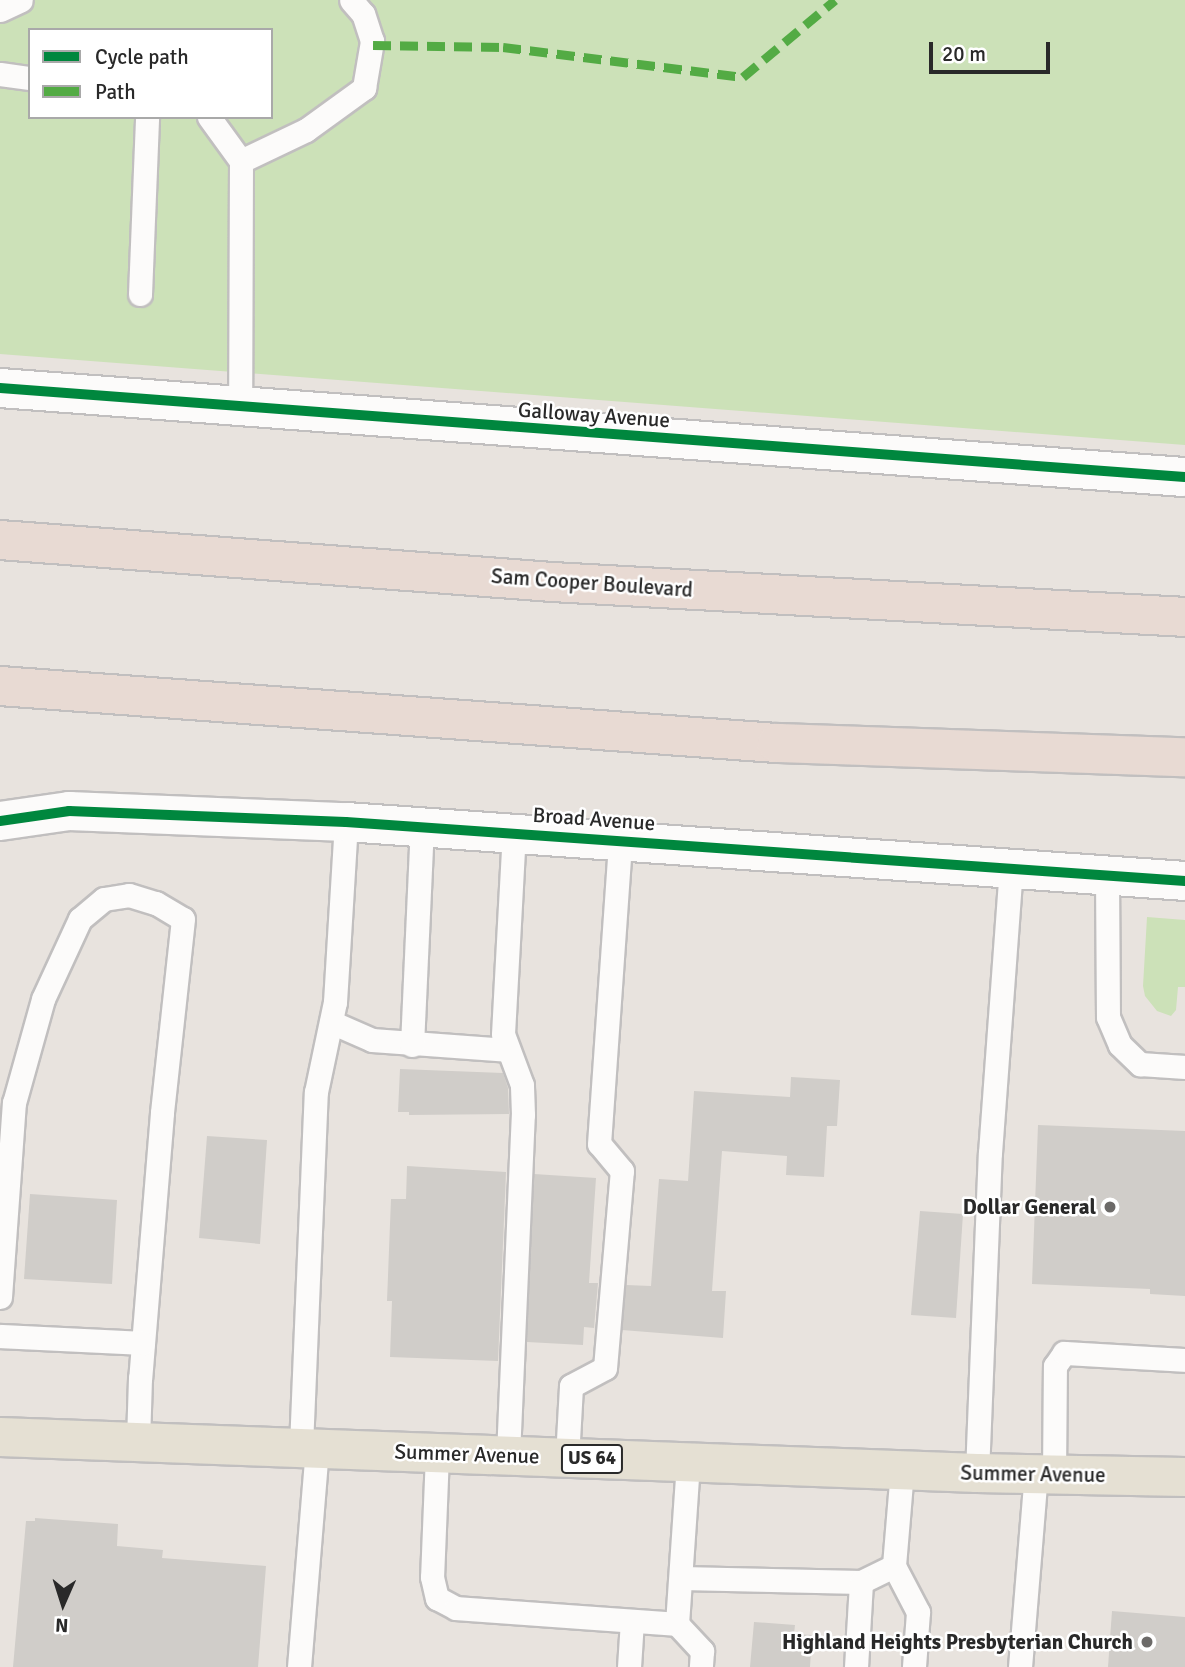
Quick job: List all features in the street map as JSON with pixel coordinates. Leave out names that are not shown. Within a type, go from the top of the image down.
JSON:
[{"type":"highway","name":"Sam Cooper Boulevard","points":[[0,540],[552,582],[1185,617]]},
{"type":"highway","points":[[0,687],[310,712],[777,743],[1185,757]]},
{"type":"highway","points":[[0,709],[310,712]]},
{"type":"main road","name":"Summer Avenue","points":[[0,1437],[309,1446],[437,1454],[977,1473],[1185,1477]]},
{"type":"street","name":"Galloway Avenue","points":[[0,388],[240,409],[1185,477]]},
{"type":"street","name":"Broad Avenue","points":[[0,821],[69,811],[346,822],[1185,881]]},
{"type":"lane","points":[[0,10],[20,0]]},
{"type":"lane","points":[[241,161],[306,131],[364,88],[372,40],[363,15],[351,0]]},
{"type":"lane","points":[[0,74],[28,78]]},
{"type":"lane","points":[[140,294],[147,119]]},
{"type":"lane","points":[[210,119],[241,161],[240,409]]},
{"type":"lane","points":[[299,1667],[309,1446],[316,1092],[335,1002],[346,822]]},
{"type":"lane","points":[[412,1045],[422,826]]},
{"type":"lane","points":[[508,1455],[523,1115],[522,1085],[517,1065],[507,1050],[503,1034],[514,832]]},
{"type":"lane","points":[[567,1458],[571,1386],[605,1368],[608,1342],[622,1171],[599,1144],[620,840]]},
{"type":"lane","points":[[977,1473],[990,1153],[1011,870]]},
{"type":"lane","points":[[1107,876],[1108,1017],[1120,1045],[1140,1064],[1185,1067]]},
{"type":"lane","points":[[0,1297],[14,1103],[43,999],[80,919],[104,899],[129,895],[156,903],[183,919],[169,1038],[143,1343],[138,1443]]},
{"type":"lane","points":[[331,1022],[372,1040],[507,1050]]},
{"type":"lane","points":[[0,1336],[143,1343]]},
{"type":"lane","points":[[1020,1667],[1045,1474],[1055,1366],[1064,1353],[1185,1360]]},
{"type":"lane","points":[[437,1454],[432,1577],[437,1598],[456,1608],[677,1624],[702,1651],[701,1667]]},
{"type":"lane","points":[[677,1624],[688,1462]]},
{"type":"lane","points":[[902,1470],[894,1566],[918,1612],[914,1667]]},
{"type":"lane","points":[[681,1578],[861,1581],[894,1566]]},
{"type":"lane","points":[[856,1667],[861,1581]]},
{"type":"lane","points":[[629,1667],[632,1621]]},
{"type":"green space","points":[[0,0],[1185,0],[1185,445],[0,354]]},
{"type":"green space","points":[[1147,917],[1185,920],[1185,987],[1178,987],[1176,1010],[1171,1016],[1157,1011],[1145,996],[1143,986]]},
{"type":"building","points":[[400,1069],[503,1073],[508,1088],[509,1114],[409,1115],[409,1112],[398,1112]]},
{"type":"building","points":[[791,1077],[840,1080],[837,1126],[827,1126],[824,1177],[786,1175],[787,1156],[722,1151],[712,1291],[726,1291],[723,1338],[622,1330],[626,1285],[651,1286],[659,1179],[688,1181],[694,1091],[790,1097]]},
{"type":"building","name":"Dollar General","points":[[1038,1125],[1185,1131],[1185,1296],[1150,1294],[1150,1289],[1032,1284]]},
{"type":"building","points":[[207,1136],[267,1140],[260,1244],[199,1238]]},
{"type":"building","points":[[407,1166],[506,1172],[498,1361],[390,1357],[392,1301],[387,1301],[391,1199],[406,1199]]},
{"type":"building","points":[[534,1174],[596,1178],[589,1283],[598,1283],[594,1328],[584,1327],[583,1345],[527,1342]]},
{"type":"building","points":[[30,1194],[117,1200],[112,1284],[24,1279]]},
{"type":"building","points":[[920,1211],[963,1214],[956,1318],[911,1315]]},
{"type":"building","points":[[35,1518],[118,1524],[117,1546],[163,1550],[162,1558],[266,1566],[258,1667],[13,1667],[26,1521],[35,1521]]},
{"type":"building","name":"Highland Heights Presbyterian Church","points":[[1112,1611],[1185,1617],[1185,1667],[1108,1667]]},
{"type":"building","points":[[754,1622],[795,1625],[794,1634],[812,1635],[810,1667],[750,1667]]},
{"type":"marked path","points":[[373,45],[503,47],[743,77],[835,0]]},
{"type":"cycle path","points":[[0,388],[1185,477]]},
{"type":"cycle path","points":[[0,821],[69,811],[346,822],[1185,881]]},
{"type":"place","name":"Dollar General","points":[[1110,1207]]},
{"type":"place","name":"Highland Heights Presbyterian Church","points":[[1147,1642]]}]
